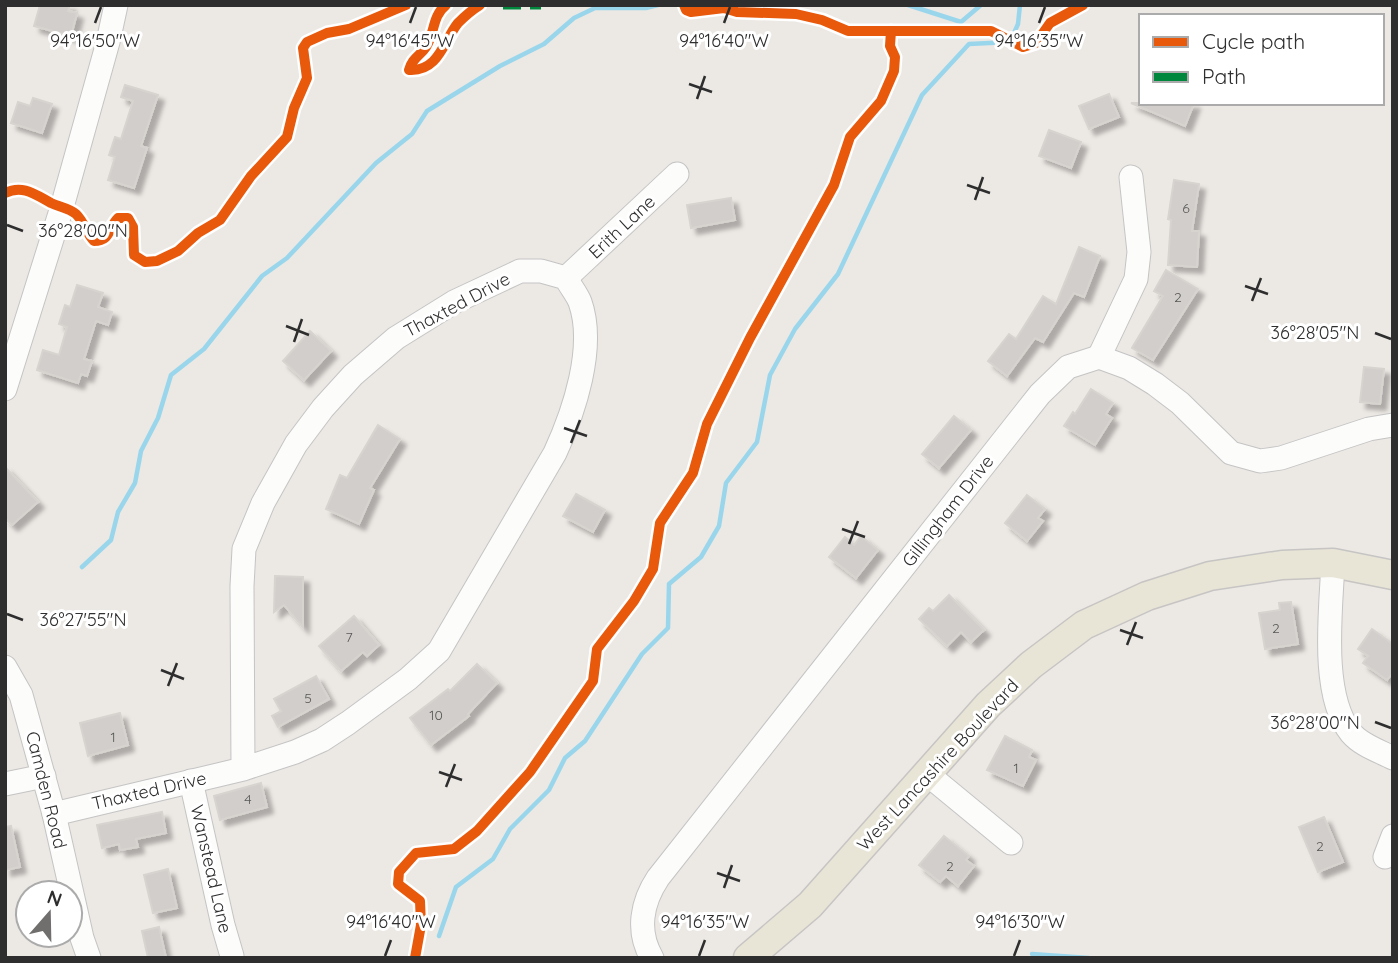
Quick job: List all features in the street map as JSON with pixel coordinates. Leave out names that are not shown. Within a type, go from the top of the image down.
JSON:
[{"type":"main road","name":"West Lancashire Boulevard","points":[[748,958],[810,905],[988,705],[1031,665],[1084,625],[1147,596],[1210,576],[1282,565],[1333,563],[1393,575]]},
{"type":"street","points":[[5,389],[62,207],[116,5]]},
{"type":"street","name":"Erith Lane","points":[[566,278],[677,174]]},
{"type":"street","points":[[1131,177],[1139,252],[1136,279],[1098,357],[1129,368],[1155,384],[1180,403],[1231,453],[1245,458],[1260,461],[1281,458],[1369,429],[1393,425]]},
{"type":"street","name":"Thaxted Drive","points":[[54,814],[243,769],[295,752],[322,740],[408,679],[439,651],[555,453],[568,425],[583,360],[584,323],[579,302],[566,278],[541,271],[520,271],[431,316],[396,338],[353,375],[323,408],[296,444],[263,503],[244,550],[243,769]]},
{"type":"street","name":"Gillingham Drive","points":[[652,958],[643,931],[643,910],[649,892],[658,878],[1040,394],[1068,367],[1098,357]]},
{"type":"street","points":[[1333,563],[1329,642],[1335,694],[1343,721],[1353,735],[1393,758]]},
{"type":"street","name":"Camden Road","points":[[5,667],[21,695],[54,814],[89,958]]},
{"type":"street","points":[[926,773],[1011,843]]},
{"type":"street","points":[[5,783],[44,776]]},
{"type":"street","name":"Wanstead Lane","points":[[191,781],[232,956]]},
{"type":"building","points":[[40,5],[70,5],[68,11],[77,13],[71,36],[34,26]]},
{"type":"building","points":[[125,85],[158,95],[141,146],[147,148],[134,188],[108,180],[115,157],[109,155],[115,137],[121,139],[133,101],[121,97]]},
{"type":"building","points":[[1109,94],[1119,117],[1089,129],[1079,106]]},
{"type":"building","points":[[33,98],[52,104],[42,133],[11,123],[18,102],[30,106]]},
{"type":"building","points":[[1131,103],[1193,105],[1185,126]]},
{"type":"building","points":[[1049,130],[1081,142],[1071,168],[1039,156]]},
{"type":"building","points":[[1174,180],[1199,184],[1192,231],[1199,231],[1197,267],[1168,265],[1171,220],[1168,219]]},
{"type":"building","points":[[731,198],[735,220],[691,228],[687,205]]},
{"type":"building","points":[[1079,247],[1100,256],[1084,297],[1074,293],[1043,342],[1035,338],[1007,376],[988,361],[1009,334],[1016,339],[1043,296],[1056,304]]},
{"type":"building","points":[[1166,270],[1198,289],[1153,360],[1132,348],[1163,296],[1154,291]]},
{"type":"building","points":[[77,285],[103,293],[98,307],[112,312],[108,325],[96,321],[84,359],[92,361],[87,376],[81,374],[78,383],[37,370],[43,350],[59,355],[67,327],[59,324],[65,305],[70,307]]},
{"type":"building","points":[[310,331],[331,351],[304,380],[283,361]]},
{"type":"building","points":[[1364,367],[1384,369],[1380,404],[1360,402]]},
{"type":"building","points":[[1091,389],[1113,403],[1106,414],[1112,418],[1095,445],[1064,426]]},
{"type":"building","points":[[954,416],[971,430],[939,468],[922,454]]},
{"type":"building","points":[[378,425],[400,439],[370,488],[374,490],[359,524],[326,509],[340,475],[347,478]]},
{"type":"building","points":[[5,467],[38,502],[12,525],[5,518]]},
{"type":"building","points":[[576,494],[605,510],[593,532],[563,516]]},
{"type":"building","points":[[1027,495],[1045,509],[1038,518],[1043,521],[1027,541],[1005,523]]},
{"type":"building","points":[[861,536],[878,550],[856,578],[829,557],[845,537],[854,545]]},
{"type":"building","points":[[275,576],[303,577],[303,627],[284,605],[274,612]]},
{"type":"building","points":[[949,595],[984,630],[971,642],[961,632],[947,646],[919,619],[929,608],[933,611]]},
{"type":"building","points":[[1291,602],[1298,644],[1265,649],[1259,613],[1280,610],[1279,603]]},
{"type":"building","points":[[354,616],[379,645],[367,656],[363,652],[341,671],[319,646]]},
{"type":"building","points":[[1372,629],[1393,644],[1393,673],[1387,680],[1363,663],[1368,656],[1358,649]]},
{"type":"building","points":[[477,664],[497,683],[469,716],[431,745],[410,718],[448,689],[450,691]]},
{"type":"building","points":[[316,676],[329,699],[278,727],[272,716],[281,711],[274,699]]},
{"type":"building","points":[[120,713],[128,745],[88,756],[80,723]]},
{"type":"building","points":[[1005,736],[1032,750],[1029,757],[1036,760],[1023,786],[987,770]]},
{"type":"building","points":[[261,783],[267,807],[220,820],[214,796]]},
{"type":"building","points":[[162,812],[166,833],[136,839],[138,847],[120,850],[119,844],[102,848],[97,825]]},
{"type":"building","points":[[1324,817],[1343,862],[1318,872],[1299,827]]},
{"type":"building","points":[[11,826],[20,867],[5,870],[5,827]]},
{"type":"building","points":[[944,836],[969,856],[966,860],[974,866],[958,886],[946,876],[940,882],[919,865]]},
{"type":"building","points":[[168,869],[177,908],[153,913],[144,875]]},
{"type":"building","points":[[159,927],[166,958],[148,958],[142,931]]},
{"type":"waterway","points":[[82,567],[111,540],[118,512],[135,483],[141,451],[158,418],[171,375],[204,349],[262,276],[287,258],[376,163],[412,134],[427,111],[500,66],[544,44],[574,18],[595,8],[646,8],[658,5]]},
{"type":"waterway","points":[[908,5],[961,22],[981,5]]},
{"type":"waterway","points":[[439,936],[456,887],[493,859],[510,829],[549,790],[565,758],[585,741],[642,654],[668,628],[669,584],[701,557],[719,526],[726,483],[757,442],[770,375],[795,329],[838,274],[922,95],[969,44],[1010,42],[1018,24],[1020,5]]},
{"type":"waterway","points":[[1032,954],[1089,958]]},
{"type":"marked path","points":[[503,5],[541,5]]},
{"type":"cycle path","points":[[5,193],[24,190],[70,210],[79,217],[94,241],[104,239],[118,218],[128,218],[133,227],[134,255],[145,262],[157,261],[178,251],[198,233],[220,220],[251,176],[287,137],[294,108],[307,78],[303,48],[307,42],[327,33],[349,29],[406,5]]},
{"type":"cycle path","points":[[446,5],[438,14],[426,47],[409,70],[427,66],[434,60],[458,23],[480,5]]},
{"type":"cycle path","points":[[684,5],[686,10],[691,12],[724,8],[737,12],[796,14],[822,20],[848,31],[991,31],[1023,47],[1036,43],[1050,23],[1083,5]]},
{"type":"cycle path","points":[[415,958],[421,925],[420,901],[398,884],[399,872],[416,853],[454,849],[477,831],[530,772],[593,681],[597,649],[634,601],[653,569],[660,523],[693,473],[707,424],[750,338],[834,185],[850,137],[881,101],[894,71],[895,57],[890,46],[891,31]]}]
